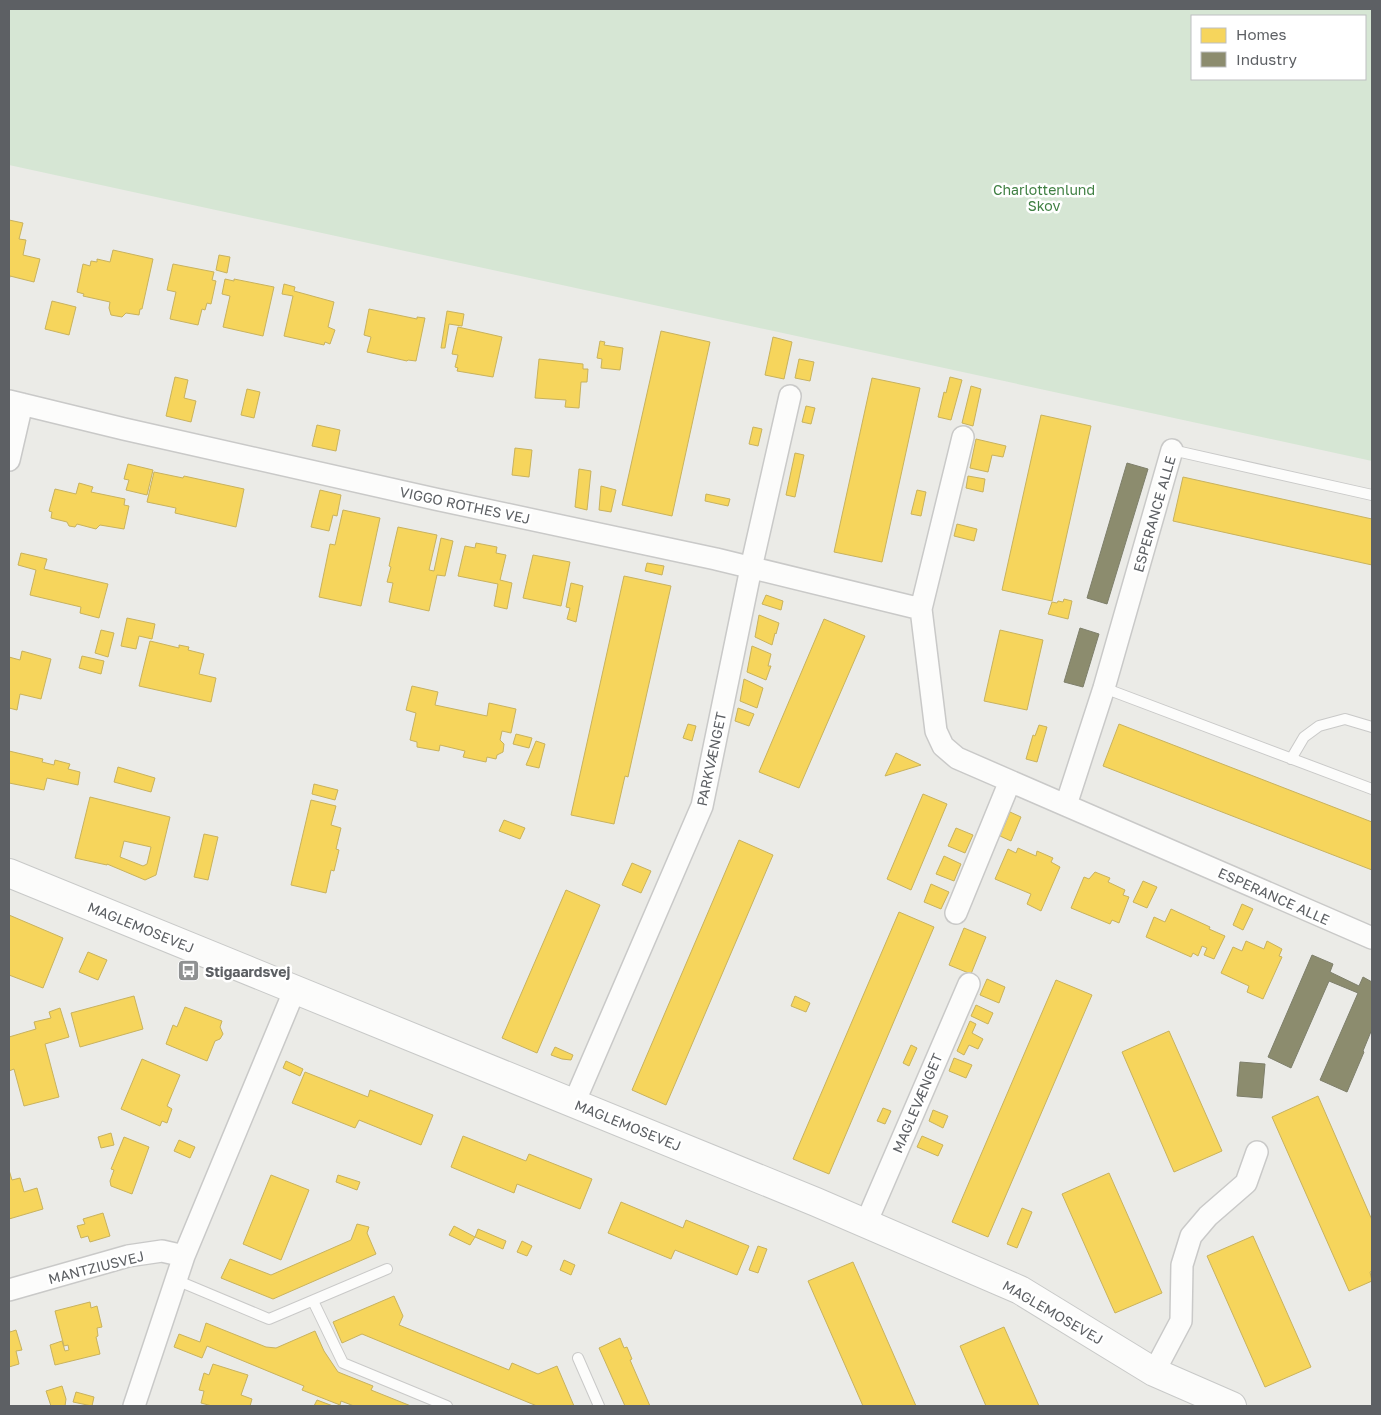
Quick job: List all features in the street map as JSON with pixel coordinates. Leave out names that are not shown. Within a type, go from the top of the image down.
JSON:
[{"type":"street","name":"PARKVÆNGET","points":[[574,1103],[702,806],[751,568],[790,396]]},
{"type":"street","name":"VIGGO ROTHES VEJ","points":[[15,402],[426,497],[751,568],[921,610]]},
{"type":"street","points":[[9,460],[15,402]]},
{"type":"street","name":"ESPERANCE ALLE","points":[[963,437],[921,610],[936,731],[944,746],[957,758],[1372,938]]},
{"type":"street","name":"ESPERANCE ALLE","points":[[1066,805],[1104,688],[1172,450]]},
{"type":"street","points":[[956,913],[1010,781]]},
{"type":"street","name":"MAGLEMOSEVEJ","points":[[9,873],[866,1223],[1020,1290],[1154,1372],[1232,1406]]},
{"type":"street","name":"MAGLEVÆNGET","points":[[866,1223],[969,984]]},
{"type":"street","points":[[134,1406],[184,1256],[295,989]]},
{"type":"street","points":[[1154,1372],[1181,1321],[1182,1265],[1191,1236],[1208,1216],[1246,1182],[1257,1152]]},
{"type":"street","name":"MANTZIUSVEJ","points":[[9,1290],[128,1256],[162,1251],[184,1256]]},
{"type":"lane","name":"ESPERANCE ALLE","points":[[1172,450],[1372,495]]},
{"type":"lane","points":[[1104,688],[1372,789]]},
{"type":"lane","points":[[1291,759],[1304,737],[1319,726],[1345,719],[1372,728]]},
{"type":"lane","points":[[176,1280],[269,1319],[387,1269]]},
{"type":"lane","points":[[313,1301],[343,1363],[447,1406]]},
{"type":"lane","points":[[578,1358],[599,1406]]},
{"type":"green space","name":"Charlottenlund Skov","points":[[9,9],[1372,9],[1372,461],[9,165]]},
{"type":"building: Homes","points":[[9,220],[23,223],[19,239],[26,240],[23,255],[40,259],[34,282],[10,276],[9,281]]},
{"type":"building: Homes","points":[[113,250],[153,259],[139,315],[126,313],[122,317],[111,315],[110,302],[83,296],[84,294],[77,292],[83,264],[90,266],[91,261],[97,262],[97,259],[110,262]]},
{"type":"building: Homes","points":[[219,255],[230,257],[227,273],[216,270]]},
{"type":"building: Homes","points":[[173,264],[214,272],[212,280],[216,281],[211,304],[207,303],[205,310],[202,309],[198,325],[170,319],[176,292],[167,290]]},
{"type":"building: Homes","points":[[225,279],[274,287],[263,336],[223,327],[230,296],[222,294]]},
{"type":"building: Homes","points":[[284,284],[295,287],[294,291],[334,302],[328,327],[335,330],[330,344],[325,342],[324,345],[284,336],[293,296],[282,294]]},
{"type":"building: Homes","points":[[52,301],[76,307],[69,335],[45,329]]},
{"type":"building: Homes","points":[[369,309],[417,319],[417,317],[425,318],[416,361],[407,361],[367,352],[371,337],[364,335]]},
{"type":"building: Homes","points":[[447,311],[464,314],[462,326],[449,324],[445,348],[441,348]]},
{"type":"building: Homes","points":[[458,327],[502,337],[493,377],[457,371],[458,368],[455,367],[458,355],[452,354]]},
{"type":"building: Homes","points":[[661,331],[710,342],[672,516],[622,505]]},
{"type":"building: Homes","points":[[773,337],[792,342],[784,379],[765,375]]},
{"type":"building: Homes","points":[[600,341],[605,342],[604,345],[623,348],[620,370],[601,368],[602,359],[597,358]]},
{"type":"building: Homes","points":[[539,359],[583,364],[583,369],[588,369],[587,382],[581,382],[579,408],[565,407],[566,400],[535,398]]},
{"type":"building: Homes","points":[[799,359],[814,362],[810,381],[795,378]]},
{"type":"building: Homes","points":[[175,377],[188,380],[184,398],[196,401],[191,422],[166,416]]},
{"type":"building: Homes","points":[[950,377],[962,380],[951,420],[938,417]]},
{"type":"building: Homes","points":[[872,378],[920,388],[882,562],[834,552]]},
{"type":"building: Homes","points":[[971,386],[981,389],[973,426],[962,423]]},
{"type":"building: Homes","points":[[247,389],[260,392],[254,418],[241,415]]},
{"type":"building: Homes","points":[[806,406],[815,408],[811,424],[802,422]]},
{"type":"building: Homes","points":[[1041,415],[1091,426],[1052,601],[1002,590]]},
{"type":"building: Homes","points":[[317,425],[340,430],[336,451],[312,446]]},
{"type":"building: Homes","points":[[753,427],[762,429],[758,446],[749,444]]},
{"type":"building: Homes","points":[[976,439],[1006,446],[1003,457],[992,455],[988,472],[970,468]]},
{"type":"building: Homes","points":[[515,448],[532,450],[529,477],[512,475]]},
{"type":"building: Homes","points":[[795,453],[804,455],[795,497],[786,495]]},
{"type":"building: Homes","points":[[128,464],[153,470],[147,495],[126,490],[129,480],[124,479]]},
{"type":"building: Homes","points":[[579,469],[591,471],[587,510],[575,507]]},
{"type":"building: Homes","points":[[154,472],[183,478],[184,476],[244,489],[236,527],[175,513],[176,508],[147,502]]},
{"type":"building: Homes","points":[[968,476],[985,479],[983,492],[966,488]]},
{"type":"building: Homes","points":[[1183,477],[1372,519],[1372,565],[1173,521]]},
{"type":"building: Homes","points":[[79,483],[93,487],[91,492],[125,499],[124,505],[129,506],[124,529],[100,525],[96,529],[77,524],[75,527],[69,526],[67,522],[51,518],[52,512],[49,511],[55,489],[76,494]]},
{"type":"building: Homes","points":[[601,486],[616,490],[611,512],[599,510]]},
{"type":"building: Homes","points":[[320,490],[341,495],[337,516],[333,515],[329,531],[311,527]]},
{"type":"building: Homes","points":[[917,490],[926,492],[921,516],[911,514]]},
{"type":"building: Homes","points":[[706,494],[730,499],[728,506],[705,501]]},
{"type":"building: Homes","points":[[343,510],[380,518],[361,606],[319,597],[330,544],[335,545]]},
{"type":"building: Homes","points":[[957,524],[977,529],[974,541],[954,536]]},
{"type":"building: Homes","points":[[398,527],[437,535],[429,570],[434,571],[441,538],[453,541],[445,576],[437,575],[429,611],[389,602],[393,583],[387,582]]},
{"type":"building: Homes","points":[[476,543],[497,547],[496,553],[506,555],[500,580],[512,583],[507,609],[494,606],[498,584],[458,576],[465,546],[475,548]]},
{"type":"building: Homes","points":[[21,553],[47,559],[44,569],[108,584],[99,618],[80,613],[81,607],[30,595],[36,570],[18,565]]},
{"type":"building: Homes","points":[[533,555],[570,562],[561,606],[523,598]]},
{"type":"building: Homes","points":[[647,563],[664,566],[662,575],[645,571]]},
{"type":"building: Homes","points":[[624,576],[671,586],[628,777],[625,776],[614,824],[571,815]]},
{"type":"building: Homes","points":[[571,583],[583,586],[576,622],[567,619],[570,608],[566,607]]},
{"type":"building: Homes","points":[[766,595],[783,601],[781,610],[762,604]]},
{"type":"building: Homes","points":[[1064,599],[1072,601],[1068,619],[1048,614],[1052,602],[1063,602]]},
{"type":"building: Homes","points":[[759,615],[779,623],[772,645],[755,637]]},
{"type":"building: Homes","points":[[127,618],[155,624],[152,639],[139,636],[136,649],[121,646]]},
{"type":"building: Homes","points":[[824,619],[865,636],[799,788],[759,772]]},
{"type":"building: Homes","points":[[101,630],[114,633],[108,657],[95,653]]},
{"type":"building: Homes","points":[[1000,630],[1043,640],[1027,710],[984,701]]},
{"type":"building: Homes","points":[[150,641],[179,648],[179,645],[189,647],[188,650],[204,654],[199,674],[216,678],[211,702],[139,686]]},
{"type":"building: Homes","points":[[752,646],[771,654],[768,666],[771,666],[766,680],[747,672]]},
{"type":"building: Homes","points":[[22,651],[51,659],[41,699],[20,694],[17,710],[9,708],[9,657],[20,660]]},
{"type":"building: Homes","points":[[82,656],[104,661],[101,674],[79,668]]},
{"type":"building: Homes","points":[[744,679],[763,688],[757,708],[740,701]]},
{"type":"building: Homes","points":[[412,686],[438,692],[435,705],[487,716],[489,703],[516,709],[511,733],[502,731],[500,740],[504,744],[503,752],[497,755],[496,759],[487,757],[486,762],[463,757],[465,751],[440,745],[439,751],[417,747],[417,742],[410,740],[416,713],[406,710]]},
{"type":"building: Homes","points":[[738,708],[754,714],[749,726],[735,721]]},
{"type":"building: Homes","points":[[688,724],[696,726],[692,741],[683,738]]},
{"type":"building: Homes","points":[[1119,724],[1372,822],[1372,870],[1103,766]]},
{"type":"building: Homes","points":[[1039,725],[1047,727],[1037,762],[1026,759],[1033,735],[1035,736]]},
{"type":"building: Homes","points":[[516,734],[532,738],[529,748],[513,744]]},
{"type":"building: Homes","points":[[536,741],[545,744],[539,768],[526,765]]},
{"type":"building: Homes","points":[[9,751],[43,759],[42,762],[54,765],[55,760],[70,764],[68,769],[80,772],[78,785],[47,778],[44,790],[9,783]]},
{"type":"building: Homes","points":[[896,753],[921,765],[885,776]]},
{"type":"building: Homes","points":[[118,767],[155,778],[151,792],[114,782]]},
{"type":"building: Homes","points":[[314,784],[338,790],[335,800],[312,794]]},
{"type":"building: Homes","points":[[923,794],[947,804],[911,890],[887,879]]},
{"type":"building: Homes","points":[[90,797],[170,817],[156,875],[145,880],[107,864],[75,858]],"holes":[[[124,841],[151,847],[147,864],[143,866],[120,857]]]},
{"type":"building: Homes","points":[[311,800],[336,806],[331,825],[341,828],[336,849],[339,850],[334,871],[331,870],[326,893],[291,885]]},
{"type":"building: Homes","points":[[1010,812],[1021,817],[1011,841],[1000,836]]},
{"type":"building: Homes","points":[[504,820],[525,828],[520,839],[499,831]]},
{"type":"building: Homes","points":[[956,828],[973,835],[965,853],[948,846]]},
{"type":"building: Homes","points":[[204,834],[218,837],[208,880],[194,877]]},
{"type":"building: Homes","points":[[739,840],[773,855],[666,1105],[632,1090]]},
{"type":"building: Homes","points":[[1018,848],[1036,856],[1037,851],[1053,858],[1051,862],[1060,867],[1041,911],[1027,904],[1031,894],[995,879],[1008,849],[1016,853]]},
{"type":"building: Homes","points":[[944,856],[961,864],[954,881],[936,874]]},
{"type":"building: Homes","points":[[632,863],[651,871],[641,893],[622,885]]},
{"type":"building: Homes","points":[[1095,872],[1110,878],[1108,882],[1125,890],[1123,895],[1129,897],[1119,923],[1112,920],[1110,924],[1071,908],[1084,877],[1089,879]]},
{"type":"building: Homes","points":[[1143,881],[1157,887],[1147,908],[1133,902]]},
{"type":"building: Homes","points":[[931,884],[949,892],[941,909],[924,902]]},
{"type":"building: Homes","points":[[566,890],[600,905],[537,1053],[502,1038]]},
{"type":"building: Homes","points":[[1242,904],[1253,909],[1243,930],[1233,925]]},
{"type":"building: Homes","points":[[1171,909],[1225,936],[1214,959],[1204,955],[1207,948],[1202,946],[1198,956],[1193,953],[1191,957],[1146,937],[1154,917],[1165,922]]},
{"type":"building: Homes","points":[[899,912],[934,927],[829,1174],[793,1159]]},
{"type":"building: Homes","points":[[9,915],[63,938],[43,988],[9,975]]},
{"type":"building: Homes","points":[[964,928],[986,937],[971,974],[949,965]]},
{"type":"building: Homes","points":[[1246,941],[1264,949],[1267,941],[1282,949],[1279,956],[1282,957],[1263,999],[1247,992],[1249,986],[1221,973],[1233,947],[1242,951]]},
{"type":"building: Homes","points":[[88,952],[107,960],[98,980],[79,972]]},
{"type":"building: Homes","points":[[987,979],[1005,987],[999,1003],[980,995]]},
{"type":"building: Homes","points":[[1056,980],[1092,995],[988,1237],[952,1222]]},
{"type":"building: Homes","points":[[134,996],[143,1029],[80,1047],[71,1013]]},
{"type":"building: Homes","points":[[795,996],[810,1003],[806,1012],[791,1006]]},
{"type":"building: Homes","points":[[976,1005],[993,1013],[988,1024],[971,1016]]},
{"type":"building: Homes","points":[[185,1007],[222,1021],[220,1027],[223,1034],[220,1039],[215,1041],[207,1061],[166,1044],[173,1025],[177,1027]]},
{"type":"building: Homes","points":[[60,1008],[69,1037],[45,1044],[59,1097],[24,1106],[14,1069],[9,1071],[9,1037],[36,1029],[34,1022],[51,1018],[49,1012]]},
{"type":"building: Homes","points":[[970,1021],[976,1024],[972,1033],[983,1039],[978,1049],[969,1045],[964,1055],[957,1051]]},
{"type":"building: Homes","points":[[1169,1031],[1222,1151],[1174,1172],[1122,1052]]},
{"type":"building: Homes","points":[[911,1045],[917,1048],[909,1066],[903,1063]]},
{"type":"building: Homes","points":[[555,1047],[573,1055],[571,1060],[551,1055]]},
{"type":"building: Homes","points":[[954,1058],[972,1065],[966,1078],[949,1071]]},
{"type":"building: Homes","points":[[142,1059],[180,1075],[167,1106],[172,1109],[167,1123],[162,1121],[160,1126],[121,1109]]},
{"type":"building: Homes","points":[[286,1061],[303,1069],[300,1076],[283,1068]]},
{"type":"building: Homes","points":[[305,1072],[368,1097],[370,1090],[433,1115],[421,1145],[359,1120],[355,1128],[292,1103]]},
{"type":"building: Homes","points":[[1318,1096],[1372,1220],[1372,1271],[1370,1272],[1372,1281],[1349,1291],[1272,1117]]},
{"type":"building: Homes","points":[[883,1108],[891,1111],[885,1124],[877,1121]]},
{"type":"building: Homes","points":[[933,1110],[948,1116],[943,1128],[929,1121]]},
{"type":"building: Homes","points":[[111,1133],[114,1145],[101,1148],[98,1137]]},
{"type":"building: Homes","points":[[463,1136],[526,1161],[529,1154],[592,1179],[580,1209],[517,1184],[514,1193],[451,1167]]},
{"type":"building: Homes","points":[[922,1136],[943,1145],[938,1156],[917,1147]]},
{"type":"building: Homes","points":[[124,1137],[149,1147],[132,1194],[111,1186],[110,1181],[114,1170],[111,1169]]},
{"type":"building: Homes","points":[[179,1140],[195,1147],[190,1158],[174,1151]]},
{"type":"building: Homes","points":[[9,1170],[12,1180],[20,1178],[24,1192],[37,1188],[43,1209],[9,1219]]},
{"type":"building: Homes","points":[[1109,1173],[1162,1293],[1115,1313],[1062,1194]]},
{"type":"building: Homes","points":[[271,1175],[309,1190],[281,1260],[243,1244]]},
{"type":"building: Homes","points":[[338,1175],[360,1182],[357,1190],[336,1182]]},
{"type":"building: Homes","points":[[621,1202],[683,1228],[686,1220],[749,1246],[737,1275],[675,1250],[671,1259],[608,1233]]},
{"type":"building: Homes","points":[[1022,1208],[1032,1212],[1017,1248],[1007,1244]]},
{"type":"building: Homes","points":[[103,1213],[110,1236],[90,1242],[88,1236],[81,1238],[77,1226],[85,1224],[83,1219]]},
{"type":"building: Homes","points":[[357,1224],[369,1227],[367,1233],[376,1254],[273,1299],[221,1278],[230,1259],[271,1275],[351,1240]]},
{"type":"building: Homes","points":[[454,1226],[475,1237],[470,1245],[449,1235]]},
{"type":"building: Homes","points":[[478,1229],[506,1241],[503,1249],[475,1237]]},
{"type":"building: Homes","points":[[1253,1236],[1311,1367],[1265,1387],[1207,1256]]},
{"type":"building: Homes","points":[[522,1241],[532,1246],[527,1256],[517,1252]]},
{"type":"building: Homes","points":[[758,1246],[767,1249],[758,1273],[749,1270]]},
{"type":"building: Homes","points":[[564,1260],[575,1265],[571,1275],[560,1270]]},
{"type":"building: Homes","points":[[853,1262],[916,1406],[863,1406],[808,1281]]},
{"type":"building: Homes","points":[[394,1296],[403,1316],[399,1325],[509,1370],[512,1363],[538,1374],[557,1366],[574,1406],[537,1406],[362,1334],[342,1343],[333,1322]]},
{"type":"building: Homes","points":[[90,1302],[91,1308],[97,1306],[102,1327],[97,1328],[98,1336],[96,1337],[100,1354],[55,1365],[50,1345],[62,1341],[65,1351],[69,1350],[68,1345],[64,1346],[55,1311]]},
{"type":"building: Homes","points":[[206,1323],[266,1347],[276,1348],[315,1331],[324,1351],[338,1372],[373,1386],[371,1390],[411,1406],[354,1406],[341,1401],[340,1405],[302,1390],[304,1386],[207,1346],[202,1358],[174,1347],[179,1334],[200,1342]]},
{"type":"building: Homes","points":[[1004,1327],[1039,1406],[986,1406],[960,1346]]},
{"type":"building: Homes","points":[[9,1328],[10,1332],[16,1330],[22,1350],[16,1351],[19,1364],[9,1367]]},
{"type":"building: Homes","points":[[620,1338],[624,1348],[627,1347],[632,1359],[630,1360],[650,1406],[625,1406],[599,1348]]},
{"type":"building: Homes","points":[[213,1364],[248,1375],[241,1395],[252,1399],[250,1406],[212,1406],[201,1403],[204,1391],[199,1390],[204,1373],[209,1375]]},
{"type":"building: Homes","points":[[62,1386],[66,1399],[65,1406],[51,1406],[46,1391]]},
{"type":"building: Homes","points":[[76,1392],[94,1397],[92,1406],[73,1402]]},
{"type":"building: Homes","points":[[317,1400],[333,1406],[314,1406]]},
{"type":"building: Industry","points":[[1127,463],[1148,469],[1107,604],[1087,598]]},
{"type":"building: Industry","points":[[1080,628],[1099,634],[1083,687],[1064,682]]},
{"type":"building: Industry","points":[[1312,955],[1333,964],[1330,972],[1359,986],[1363,977],[1372,982],[1372,1029],[1347,1092],[1320,1080],[1358,993],[1329,981],[1291,1068],[1268,1057]]},
{"type":"building: Industry","points":[[1240,1062],[1265,1064],[1262,1098],[1237,1096]]},
{"type":"place","name":"Stigaardsvej","points":[[189,971]]}]
